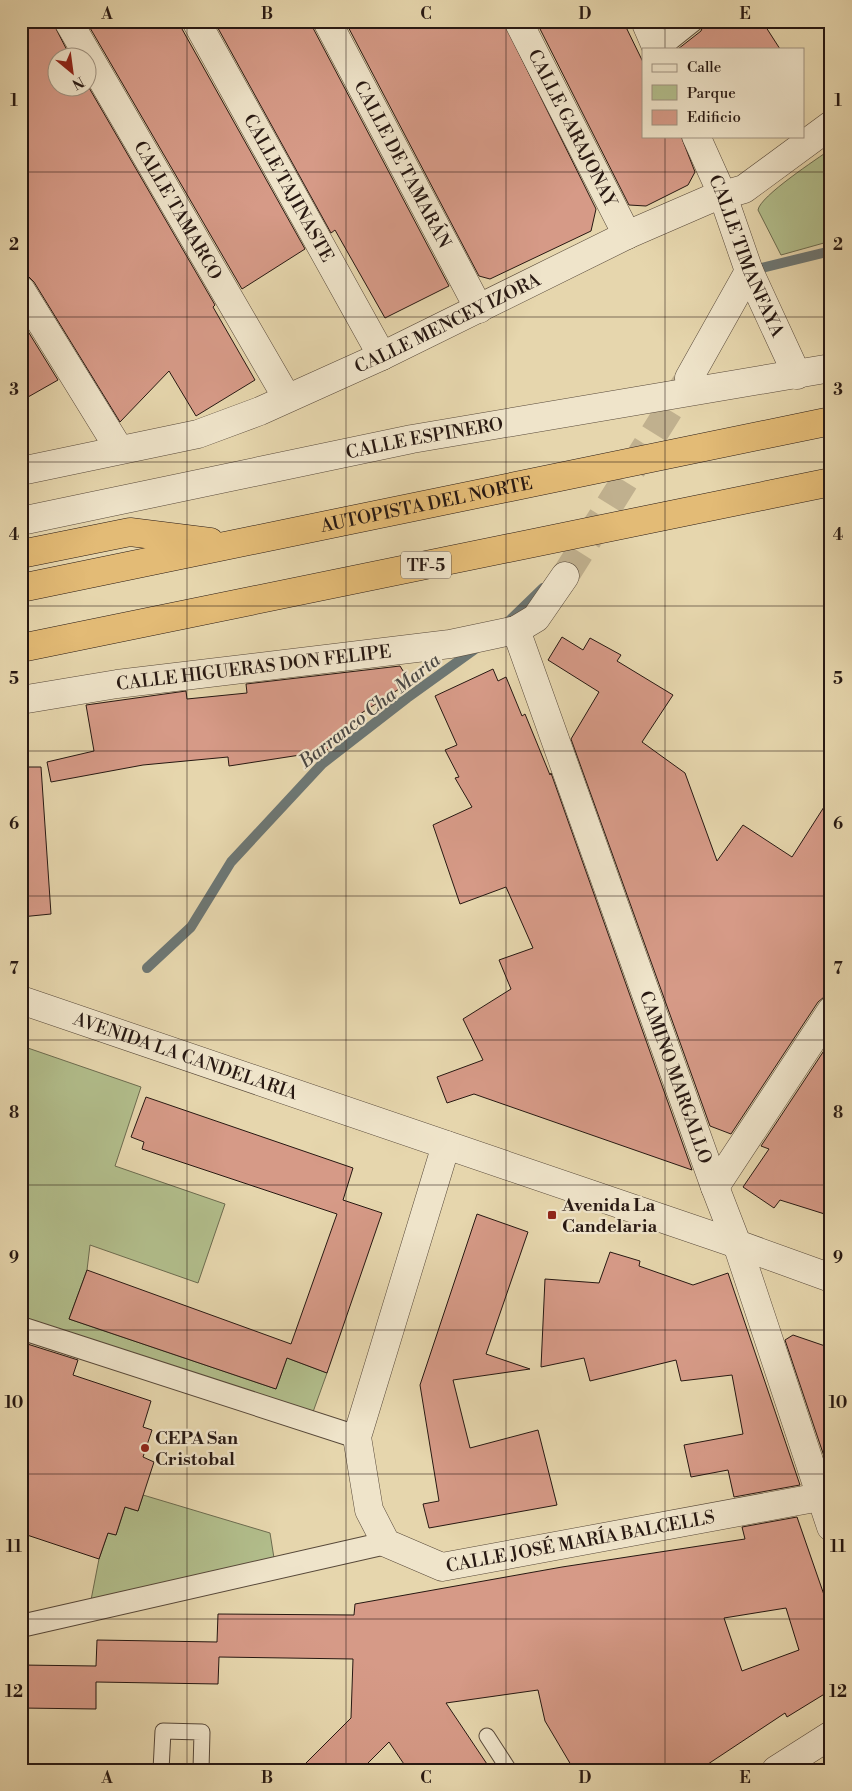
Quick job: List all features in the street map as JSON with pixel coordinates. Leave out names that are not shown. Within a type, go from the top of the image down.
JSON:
[{"type":"highway","name":"AUTOPISTA DEL NORTE","points":[[21,588],[831,421]]},
{"type":"highway","name":"TF-5","points":[[21,648],[831,482]]},
{"type":"highway","points":[[21,554],[130,532],[231,545]]},
{"type":"street","name":"CALLE TAMARCO","points":[[68,21],[287,398]]},
{"type":"street","name":"CALLE TAJINASTE","points":[[196,21],[382,356]]},
{"type":"street","name":"CALLE DE TAMARÁN","points":[[327,21],[479,309]]},
{"type":"street","name":"CALLE GARAJONAY","points":[[518,21],[627,236]]},
{"type":"street","points":[[645,21],[657,48]]},
{"type":"street","points":[[658,48],[692,21]]},
{"type":"street","name":"CALLE MENCEY IZORA","points":[[31,469],[118,449],[198,434],[287,398],[382,356],[627,236],[710,199],[744,189],[831,125]]},
{"type":"street","name":"CALLE TIMANFAYA","points":[[697,138],[723,196],[749,271],[797,375]]},
{"type":"street","points":[[690,378],[749,271]]},
{"type":"street","points":[[21,290],[118,449]]},
{"type":"street","name":"CALLE ESPINERO","points":[[21,521],[412,439],[831,368]]},
{"type":"street","points":[[516,630],[536,618],[565,576]]},
{"type":"street","name":"CALLE HIGUERAS DON FELIPE","points":[[21,700],[117,684],[450,644],[516,630]]},
{"type":"street","name":"CAMINO MARGALLO","points":[[516,630],[737,1244],[831,1527]]},
{"type":"street","name":"AVENIDA LA CANDELARIA","points":[[21,1000],[737,1244],[831,1278]]},
{"type":"street","points":[[715,1187],[831,1010]]},
{"type":"street","points":[[21,1626],[386,1543],[370,1510],[357,1437],[446,1145]]},
{"type":"street","points":[[21,1328],[357,1437]]},
{"type":"street","name":"CALLE JOSÉ MARÍA BALCELLS","points":[[386,1543],[442,1567],[820,1497]]},
{"type":"street","points":[[776,1770],[831,1735]]},
{"type":"lane","points":[[161,1770],[163,1731],[202,1732],[201,1770]]},
{"type":"lane","points":[[487,1736],[509,1770]]},
{"type":"green space","points":[[831,149],[831,241],[781,255],[758,210],[761,204],[778,187]]},
{"type":"green space","points":[[22,1046],[141,1087],[115,1166],[225,1204],[198,1283],[90,1245],[87,1270],[69,1319],[276,1389],[287,1358],[327,1373],[313,1412],[21,1318]]},
{"type":"green space","points":[[143,1495],[270,1533],[274,1558],[91,1600],[99,1559],[108,1533],[116,1535],[125,1507],[138,1511]]},
{"type":"building","points":[[21,21],[52,21],[66,48],[48,48],[48,98],[95,98],[215,305],[213,307],[255,380],[196,416],[169,371],[120,422],[34,282],[29,277],[21,274]]},
{"type":"building","points":[[86,21],[180,21],[182,29],[305,249],[242,289]]},
{"type":"building","points":[[214,21],[312,21],[313,28],[449,286],[385,318],[335,230],[331,233]]},
{"type":"building","points":[[345,21],[503,21],[596,209],[591,231],[490,279],[479,276]]},
{"type":"building","points":[[536,21],[623,21],[642,60],[642,138],[682,138],[695,172],[688,185],[646,206],[629,205]]},
{"type":"building","points":[[705,21],[762,21],[779,48],[679,48],[701,31]]},
{"type":"building","points":[[21,320],[58,380],[21,401]]},
{"type":"building","points":[[562,637],[583,650],[590,638],[621,655],[617,661],[673,695],[642,742],[685,773],[717,861],[743,825],[792,857],[831,796],[831,996],[824,997],[818,1002],[731,1134],[710,1126],[571,739],[599,692],[548,660]]},
{"type":"building","points":[[400,666],[410,682],[360,714],[349,729],[326,751],[229,766],[228,757],[143,765],[51,782],[47,762],[94,751],[86,705],[186,691],[187,699],[247,693],[246,684]]},
{"type":"building","points":[[493,669],[498,681],[506,677],[522,716],[525,714],[550,775],[551,773],[692,1170],[474,1094],[447,1103],[437,1077],[483,1060],[463,1019],[511,989],[499,960],[533,948],[506,887],[460,904],[433,825],[472,807],[455,778],[459,777],[445,750],[457,745],[435,696]]},
{"type":"building","points":[[21,767],[41,767],[51,914],[21,917]]},
{"type":"building","points":[[831,1040],[831,1216],[780,1200],[774,1208],[743,1187],[769,1149],[761,1146]]},
{"type":"building","points":[[146,1097],[353,1168],[343,1200],[382,1213],[327,1373],[287,1358],[276,1389],[69,1319],[87,1270],[291,1344],[337,1214],[142,1149],[144,1142],[131,1137]]},
{"type":"building","points":[[477,1214],[528,1232],[486,1354],[530,1369],[453,1380],[470,1448],[538,1430],[557,1505],[429,1528],[423,1504],[439,1501],[420,1385]]},
{"type":"building","points":[[610,1252],[640,1261],[639,1266],[693,1285],[728,1273],[800,1485],[734,1497],[728,1470],[691,1477],[684,1445],[743,1434],[732,1375],[681,1381],[676,1360],[590,1381],[584,1358],[541,1367],[545,1279],[599,1283]]},
{"type":"building","points":[[793,1335],[831,1348],[831,1477],[785,1340]]},
{"type":"building","points":[[21,1342],[78,1360],[73,1375],[151,1401],[143,1427],[152,1430],[143,1457],[154,1462],[138,1511],[125,1507],[116,1535],[108,1533],[99,1559],[21,1533]]},
{"type":"building","points":[[797,1517],[831,1615],[831,1690],[787,1717],[785,1713],[699,1770],[574,1770],[545,1721],[538,1690],[446,1703],[491,1770],[408,1770],[389,1742],[361,1770],[299,1770],[351,1718],[353,1659],[219,1657],[218,1684],[96,1682],[96,1709],[21,1708],[21,1665],[96,1666],[97,1640],[217,1642],[218,1614],[354,1615],[355,1604],[562,1567],[745,1539],[742,1527]],"holes":[[[786,1608],[799,1650],[742,1671],[724,1618]]]},
{"type":"waterway","name":"Barranco Cha Marta","points":[[749,271],[831,251]]},
{"type":"waterway","name":"Barranco Cha Marta","points":[[508,622],[543,588]]},
{"type":"waterway","name":"Barranco Cha Marta","points":[[147,968],[191,927],[231,862],[322,764],[407,698],[478,647]]},
{"type":"tunnel","points":[[565,576],[689,378]]},
{"type":"place","name":"Avenida La Candelaria","points":[[552,1215]]},
{"type":"place","name":"CEPA San Cristobal","points":[[145,1448]]}]
